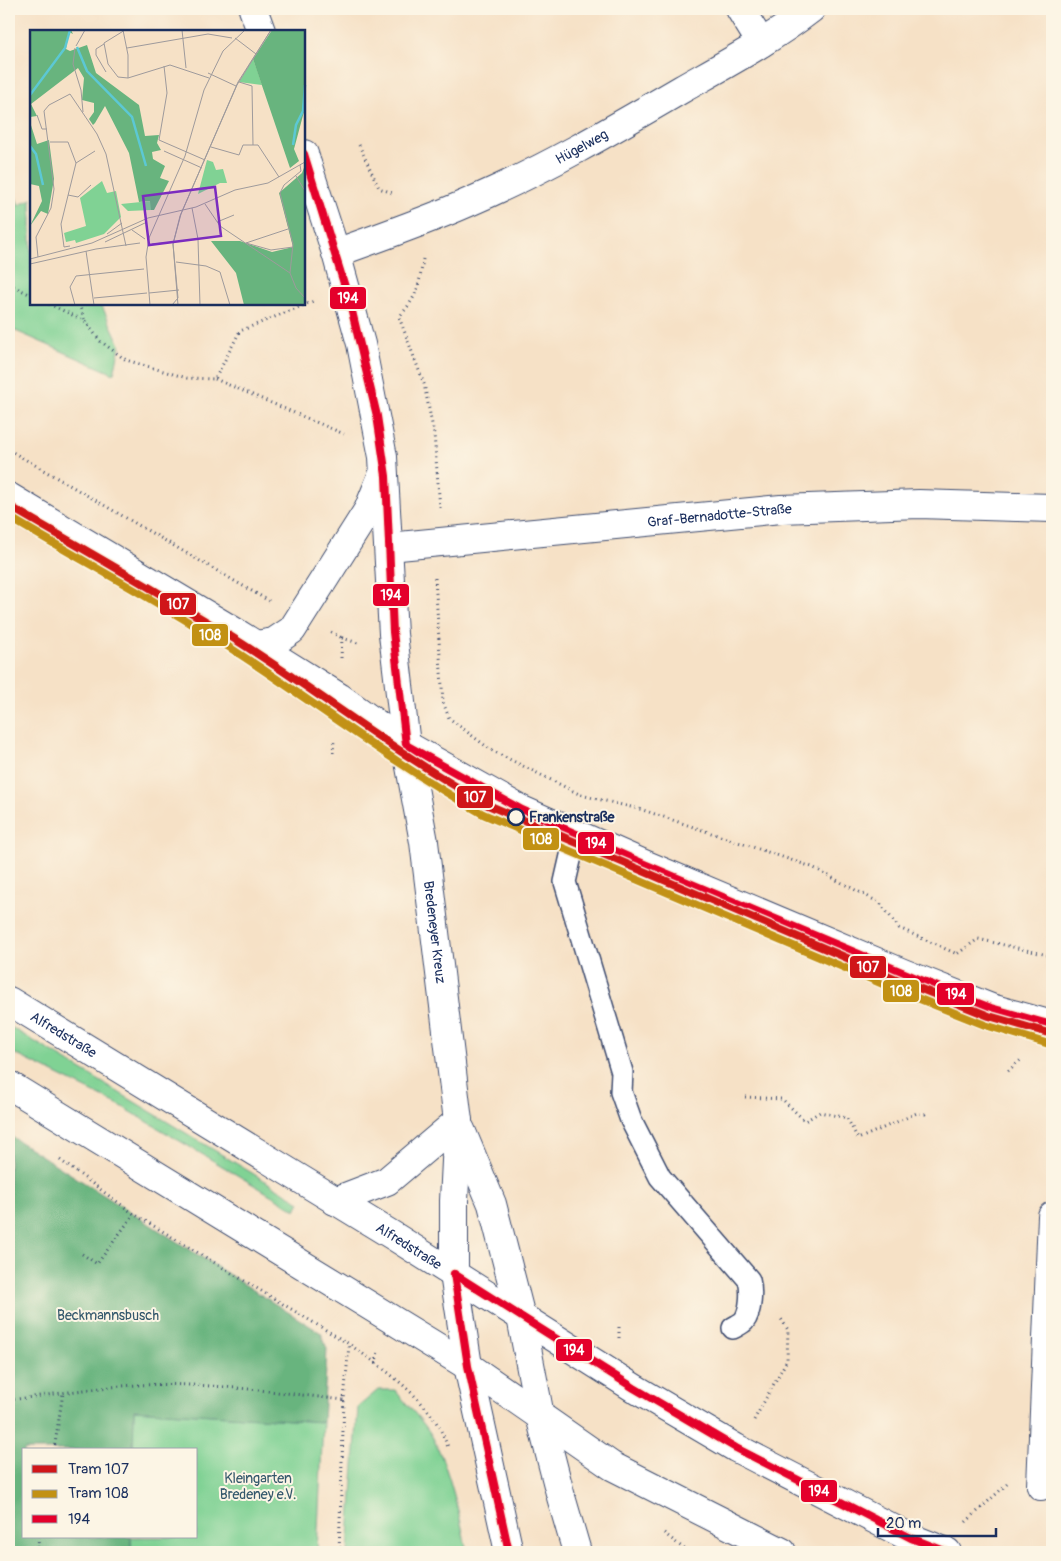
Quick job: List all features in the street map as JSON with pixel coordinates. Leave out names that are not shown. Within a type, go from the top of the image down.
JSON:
[{"type":"main road","points":[[253,9],[261,30]]},
{"type":"main road","points":[[740,9],[761,43]]},
{"type":"main road","name":"Hügelweg","points":[[336,253],[468,203],[542,168],[614,129],[761,43],[811,9]]},
{"type":"main road","points":[[305,157],[336,253],[364,356],[382,450],[393,634],[406,745]]},
{"type":"main road","points":[[256,645],[274,642],[292,630],[368,510],[384,470]]},
{"type":"main road","points":[[9,497],[256,645],[339,697],[406,745],[522,810],[927,983],[991,1008],[1052,1025]]},
{"type":"main road","name":"Graf-Bernadotte-Straße","points":[[389,547],[781,509],[920,504],[1052,508]]},
{"type":"main road","name":"Bredeneyer Kreuz","points":[[406,745],[424,842],[458,1121],[454,1201],[454,1274],[468,1366],[509,1552]]},
{"type":"main road","name":"Alfredstraße","points":[[9,1001],[454,1274],[634,1388],[736,1448],[912,1538],[946,1552]]},
{"type":"main road","points":[[9,1085],[468,1366],[612,1466],[782,1552]]},
{"type":"main road","points":[[335,1201],[387,1181],[458,1121]]},
{"type":"main road","name":"Bredeneyer Kreuz","points":[[458,1121],[492,1204],[522,1317],[540,1416],[577,1552]]},
{"type":"main road","points":[[1041,1486],[1048,1456],[1052,1216]]},
{"type":"lane","points":[[576,834],[565,882],[622,1072],[621,1092],[631,1120],[664,1174],[749,1280],[751,1288],[749,1309],[744,1320],[733,1328]]},
{"type":"path","points":[[359,145],[379,188],[403,197]]},
{"type":"path","points":[[9,284],[30,294]]},
{"type":"path","points":[[215,379],[240,331],[318,300]]},
{"type":"path","points":[[51,305],[85,321]]},
{"type":"path","points":[[79,305],[85,321],[100,341],[126,360],[187,378],[215,379],[349,436]]},
{"type":"path","points":[[9,450],[270,601]]},
{"type":"path","points":[[341,662],[342,638],[358,643]]},
{"type":"path","points":[[334,740],[334,753]]},
{"type":"path","points":[[491,750],[581,795],[642,810],[812,867],[880,903],[898,928],[957,954],[978,939],[1052,956]]},
{"type":"path","points":[[1008,1070],[1023,1058]]},
{"type":"path","points":[[745,1097],[782,1099],[805,1121],[820,1112],[847,1118],[858,1138],[918,1113],[924,1114],[928,1112]]},
{"type":"path","points":[[82,1254],[98,1264],[134,1214]]},
{"type":"path","points":[[736,1448],[787,1360],[788,1330],[770,1304],[750,1296]]},
{"type":"path","points":[[339,1552],[344,1400],[349,1344]]},
{"type":"path","points":[[9,1400],[101,1387],[181,1385],[236,1388],[344,1400]]},
{"type":"path","points":[[54,1448],[63,1393]]},
{"type":"path","points":[[37,1552],[40,1538]]},
{"type":"green space","points":[[9,182],[19,205],[30,200],[30,305],[101,305],[120,345],[114,374],[9,328]]},
{"type":"green space","points":[[9,1026],[300,1202],[296,1210],[121,1106],[9,1051]]},
{"type":"green space","name":"Beckmannsbusch","points":[[9,1135],[321,1333],[327,1349],[323,1422],[134,1410],[133,1448],[22,1448],[22,1538],[131,1538],[131,1552],[9,1552]]},
{"type":"green space","points":[[378,1390],[395,1390],[430,1432],[449,1479],[458,1509],[467,1552],[348,1552],[358,1407]]},
{"type":"green space","name":"Kleingarten Bredeney e.V.","points":[[134,1410],[323,1422],[317,1552],[131,1552],[131,1538],[198,1538],[198,1448],[133,1448]]},
{"type":"tram line","name":"107","points":[[9,506],[225,633],[388,743],[488,805],[901,981],[989,1016],[1052,1034]]},
{"type":"tram line","name":"108","points":[[9,517],[221,642],[383,752],[483,814],[897,990],[985,1025],[1049,1044]]},
{"type":"transit line","name":"194","points":[[305,157],[350,303],[377,416],[386,476],[393,632],[406,745]]},
{"type":"transit line","name":"194","points":[[406,745],[522,810],[644,864],[952,993],[991,1008],[1052,1025]]},
{"type":"transit line","name":"194","points":[[454,1274],[634,1388],[736,1448],[911,1538],[947,1552]]},
{"type":"transit line","name":"194","points":[[454,1274],[468,1366],[509,1552]]},
{"type":"place","name":"Frankenstraße","points":[[516,817]]}]
